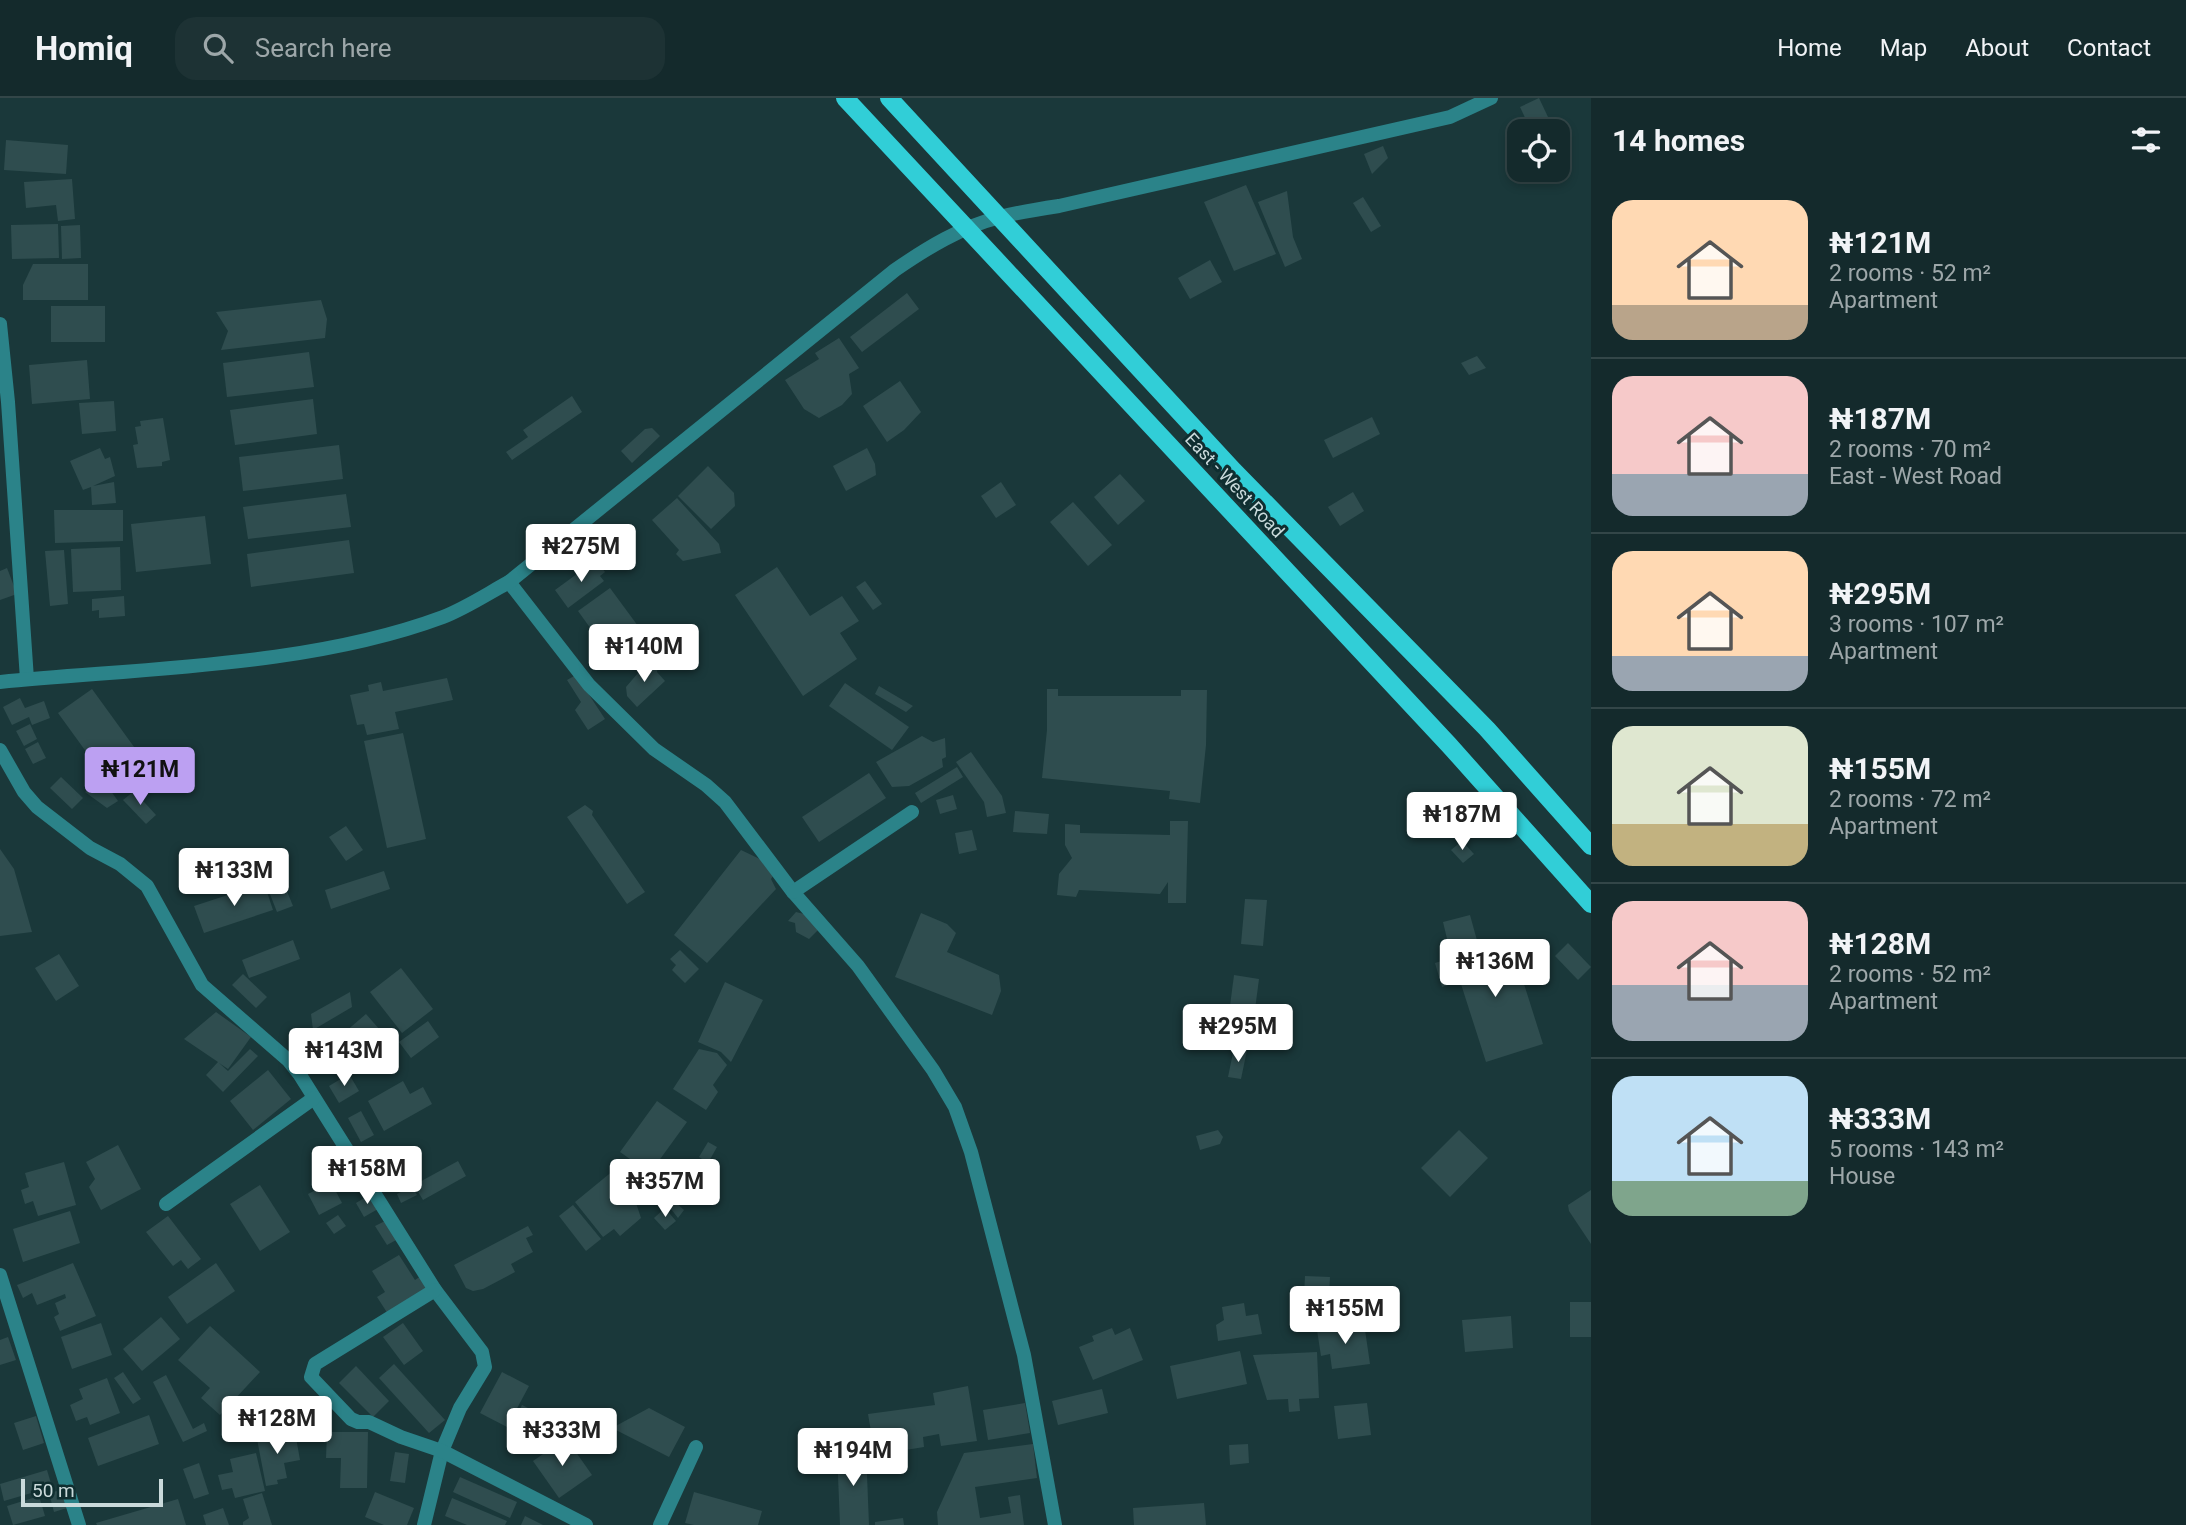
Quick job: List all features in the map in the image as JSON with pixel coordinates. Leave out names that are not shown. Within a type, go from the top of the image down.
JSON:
[{"type":"main road","name":"East - West Road","points":[[845,98],[1449,745],[1591,904]]},
{"type":"main road","name":"East - West Road","points":[[889,98],[1234,471],[1488,729],[1591,846]]},
{"type":"street","points":[[0,682],[275,656],[386,635],[446,616],[509,582],[895,271],[930,246],[967,228],[999,217],[1059,206],[1450,117],[1491,98]]},
{"type":"street","points":[[0,324],[27,680]]},
{"type":"street","points":[[509,582],[589,685],[654,749],[706,785],[725,802],[793,892],[866,976],[933,1070],[955,1107],[971,1152],[1024,1355],[1055,1525]]},
{"type":"street","points":[[0,750],[24,792],[37,807],[90,848],[120,864],[148,886],[202,985],[288,1060],[435,1290],[482,1352],[485,1367],[460,1408],[442,1451],[424,1525]]},
{"type":"street","points":[[793,892],[912,812]]},
{"type":"street","points":[[166,1204],[314,1098]]},
{"type":"street","points":[[0,1275],[79,1525]]},
{"type":"street","points":[[435,1290],[315,1364],[311,1377],[351,1419],[369,1422],[401,1437],[442,1451],[586,1525]]},
{"type":"street","points":[[660,1525],[696,1447]]},
{"type":"building","points":[[1539,98],[1548,117],[1526,119],[1520,107]]},
{"type":"building","points":[[6,140],[68,145],[66,174],[4,170]]},
{"type":"building","points":[[1383,146],[1388,158],[1372,174],[1364,154]]},
{"type":"building","points":[[72,179],[75,219],[58,221],[56,205],[26,208],[24,182]]},
{"type":"building","points":[[1246,185],[1276,254],[1234,271],[1204,202]]},
{"type":"building","points":[[1287,191],[1293,237],[1302,259],[1285,267],[1258,202]]},
{"type":"building","points":[[1363,197],[1381,226],[1371,232],[1353,203]]},
{"type":"building","points":[[58,224],[59,258],[12,259],[11,225]]},
{"type":"building","points":[[80,225],[81,258],[62,259],[61,226]]},
{"type":"building","points":[[1210,260],[1222,282],[1190,299],[1178,278]]},
{"type":"building","points":[[33,264],[88,264],[88,300],[23,300],[23,285]]},
{"type":"building","points":[[907,293],[919,309],[862,352],[850,337]]},
{"type":"building","points":[[321,300],[327,319],[325,338],[221,350],[228,331],[216,312]]},
{"type":"building","points":[[51,306],[105,306],[105,342],[51,342]]},
{"type":"building","points":[[839,338],[859,368],[849,374],[852,394],[842,405],[819,418],[804,409],[785,380],[819,359],[815,353]]},
{"type":"building","points":[[309,352],[314,387],[227,397],[223,363]]},
{"type":"building","points":[[1477,356],[1486,368],[1469,375],[1461,363]]},
{"type":"building","points":[[87,360],[90,399],[32,404],[29,365]]},
{"type":"building","points":[[900,381],[921,412],[904,430],[887,442],[863,406]]},
{"type":"building","points":[[572,396],[582,412],[512,460],[506,452],[528,437],[523,430]]},
{"type":"building","points":[[313,399],[317,434],[235,445],[230,410]]},
{"type":"building","points":[[114,401],[116,431],[82,434],[79,403]]},
{"type":"building","points":[[1372,417],[1380,434],[1333,458],[1324,440]]},
{"type":"building","points":[[163,418],[170,460],[162,462],[162,466],[137,468],[133,445],[138,444],[135,427],[141,426],[140,421]]},
{"type":"building","points":[[652,428],[660,436],[632,463],[621,451],[645,429]]},
{"type":"building","points":[[339,445],[343,479],[243,491],[239,457]]},
{"type":"building","points":[[100,448],[105,459],[110,457],[115,476],[93,486],[114,482],[116,503],[92,505],[91,487],[83,490],[70,461]]},
{"type":"building","points":[[867,448],[875,464],[876,475],[846,491],[833,466]]},
{"type":"building","points":[[708,466],[734,493],[735,506],[711,529],[678,496]]},
{"type":"building","points":[[1120,474],[1145,501],[1118,525],[1094,497]]},
{"type":"building","points":[[1001,482],[1016,505],[996,518],[981,496]]},
{"type":"building","points":[[1353,492],[1364,511],[1340,526],[1328,507]]},
{"type":"building","points":[[346,494],[351,527],[248,539],[243,507]]},
{"type":"building","points":[[677,498],[719,544],[721,553],[683,561],[676,554],[679,550],[652,520]]},
{"type":"building","points":[[1073,502],[1112,545],[1088,566],[1050,522]]},
{"type":"building","points":[[54,510],[123,510],[123,541],[55,543]]},
{"type":"building","points":[[205,516],[211,564],[136,572],[131,524]]},
{"type":"building","points":[[349,540],[354,573],[251,587],[247,554]]},
{"type":"building","points":[[120,547],[121,590],[73,592],[71,549]]},
{"type":"building","points":[[64,550],[68,604],[50,606],[45,551]]},
{"type":"building","points":[[596,560],[605,572],[600,576],[604,581],[568,608],[555,590]]},
{"type":"building","points":[[777,567],[810,616],[842,596],[859,621],[840,633],[857,659],[803,696],[735,595]]},
{"type":"building","points":[[7,568],[17,594],[0,600],[0,571]]},
{"type":"building","points":[[865,581],[882,604],[873,610],[856,587]]},
{"type":"building","points":[[610,588],[652,645],[619,668],[578,611]]},
{"type":"building","points":[[124,596],[125,616],[99,618],[99,610],[92,611],[92,599]]},
{"type":"building","points":[[650,659],[658,666],[657,672],[665,681],[637,707],[627,696],[626,687]]},
{"type":"building","points":[[576,675],[605,719],[588,730],[575,710],[581,702],[567,680]]},
{"type":"building","points":[[447,678],[453,700],[395,712],[399,729],[367,735],[364,724],[357,725],[350,695],[369,691],[368,685],[381,682],[383,691]]},
{"type":"building","points":[[845,683],[909,727],[892,750],[829,706]]},
{"type":"building","points":[[879,686],[913,706],[906,712],[875,694]]},
{"type":"building","points":[[92,689],[137,751],[103,775],[58,713]]},
{"type":"building","points":[[1047,689],[1058,689],[1058,696],[1181,696],[1181,690],[1207,690],[1206,745],[1200,803],[1169,799],[1170,791],[1042,778],[1047,730]]},
{"type":"building","points":[[20,698],[25,708],[44,701],[50,718],[32,725],[29,717],[12,725],[3,707]]},
{"type":"building","points":[[30,724],[37,739],[24,746],[16,731]]},
{"type":"building","points":[[403,733],[426,839],[387,848],[364,741]]},
{"type":"building","points":[[922,736],[933,742],[945,738],[946,757],[942,759],[943,767],[909,786],[892,787],[876,762]]},
{"type":"building","points":[[38,742],[46,758],[33,764],[25,749]]},
{"type":"building","points":[[971,752],[1002,796],[1006,813],[987,817],[984,802],[956,762]]},
{"type":"building","points":[[957,767],[963,777],[921,803],[915,793]]},
{"type":"building","points":[[869,773],[886,798],[819,842],[802,817]]},
{"type":"building","points":[[61,777],[83,798],[72,809],[50,788]]},
{"type":"building","points":[[103,780],[118,801],[107,808],[85,792]]},
{"type":"building","points":[[134,791],[156,815],[146,824],[123,800]]},
{"type":"building","points":[[953,795],[957,809],[940,814],[936,800]]},
{"type":"building","points":[[585,805],[593,811],[592,815],[645,892],[627,904],[567,817]]},
{"type":"building","points":[[1015,811],[1049,814],[1047,834],[1013,832]]},
{"type":"building","points":[[1170,821],[1188,821],[1186,903],[1168,903],[1168,882],[1160,894],[1079,890],[1076,897],[1057,895],[1059,874],[1072,858],[1065,845],[1065,824],[1080,825],[1080,833],[1170,835]]},
{"type":"building","points":[[346,826],[363,850],[346,861],[329,837]]},
{"type":"building","points":[[972,830],[977,850],[959,854],[955,833]]},
{"type":"building","points":[[1462,841],[1474,854],[1463,863],[1451,850]]},
{"type":"building","points":[[0,849],[14,869],[32,932],[0,936]]},
{"type":"building","points":[[270,850],[293,906],[277,912],[255,856]]},
{"type":"building","points":[[741,850],[766,862],[775,873],[771,879],[776,889],[707,963],[674,935]]},
{"type":"building","points":[[384,871],[390,889],[331,909],[325,890]]},
{"type":"building","points":[[264,883],[273,910],[204,933],[194,906]]},
{"type":"building","points":[[1245,899],[1267,900],[1263,946],[1241,944]]},
{"type":"building","points":[[796,912],[804,914],[819,929],[809,939],[796,932],[795,923],[788,921]]},
{"type":"building","points":[[921,913],[947,924],[956,933],[947,952],[999,975],[1001,991],[992,1015],[895,977]]},
{"type":"building","points":[[1470,915],[1478,944],[1450,951],[1443,922]]},
{"type":"building","points":[[293,940],[300,959],[249,978],[242,960]]},
{"type":"building","points":[[1510,940],[1543,1044],[1486,1062],[1460,981],[1442,987],[1435,963]]},
{"type":"building","points":[[1568,943],[1591,967],[1578,980],[1555,956]]},
{"type":"building","points":[[680,950],[699,969],[685,983],[672,970],[676,965],[670,959]]},
{"type":"building","points":[[59,954],[79,986],[56,1001],[35,968]]},
{"type":"building","points":[[401,968],[433,1009],[402,1033],[370,992]]},
{"type":"building","points":[[243,974],[267,997],[256,1008],[232,985]]},
{"type":"building","points":[[1234,975],[1259,979],[1251,1040],[1226,1037]]},
{"type":"building","points":[[725,982],[763,1000],[731,1062],[721,1052],[698,1042]]},
{"type":"building","points":[[350,992],[352,1007],[313,1030],[311,1014]]},
{"type":"building","points":[[216,1012],[251,1037],[228,1069],[219,1063],[228,1071],[250,1049],[258,1056],[223,1092],[206,1075],[218,1062],[184,1039]]},
{"type":"building","points":[[366,1014],[394,1046],[373,1064],[345,1032]]},
{"type":"building","points":[[428,1021],[439,1037],[411,1058],[399,1042]]},
{"type":"building","points":[[1234,1048],[1247,1050],[1241,1079],[1228,1077]]},
{"type":"building","points":[[699,1049],[717,1053],[727,1065],[713,1085],[718,1092],[706,1110],[673,1089]]},
{"type":"building","points":[[268,1070],[291,1099],[253,1130],[230,1101]]},
{"type":"building","points":[[349,1074],[359,1091],[339,1103],[329,1086]]},
{"type":"building","points":[[403,1081],[410,1094],[423,1087],[432,1104],[384,1131],[368,1101]]},
{"type":"building","points":[[657,1101],[687,1122],[650,1173],[620,1152]]},
{"type":"building","points":[[361,1111],[374,1135],[361,1142],[348,1118]]},
{"type":"building","points":[[1218,1130],[1223,1137],[1220,1144],[1200,1150],[1196,1136]]},
{"type":"building","points":[[1459,1130],[1488,1158],[1450,1197],[1421,1168]]},
{"type":"building","points":[[708,1142],[717,1147],[708,1163],[699,1157]]},
{"type":"building","points":[[118,1145],[141,1189],[101,1210],[89,1187],[95,1179],[86,1162]]},
{"type":"building","points":[[458,1161],[466,1176],[423,1200],[414,1185]]},
{"type":"building","points":[[625,1161],[650,1192],[636,1203],[641,1218],[620,1236],[614,1229],[603,1237],[575,1202]]},
{"type":"building","points":[[696,1161],[705,1166],[697,1182],[688,1177]]},
{"type":"building","points":[[64,1162],[76,1205],[38,1216],[33,1201],[25,1204],[21,1190],[29,1187],[25,1173]]},
{"type":"building","points":[[331,1182],[342,1203],[319,1215],[308,1194]]},
{"type":"building","points":[[260,1185],[290,1232],[260,1251],[230,1204]]},
{"type":"building","points":[[412,1186],[417,1195],[401,1203],[397,1194]]},
{"type":"building","points":[[1591,1190],[1591,1244],[1569,1211],[1568,1205]]},
{"type":"building","points":[[369,1195],[378,1209],[364,1217],[356,1203]]},
{"type":"building","points":[[673,1200],[684,1210],[678,1218],[667,1204]]},
{"type":"building","points":[[573,1205],[601,1239],[586,1251],[559,1216]]},
{"type":"building","points":[[665,1208],[676,1221],[665,1230],[654,1218]]},
{"type":"building","points":[[70,1211],[80,1243],[23,1262],[13,1229]]},
{"type":"building","points":[[338,1215],[346,1226],[334,1234],[326,1223]]},
{"type":"building","points":[[168,1216],[201,1259],[188,1269],[181,1260],[173,1266],[146,1232]]},
{"type":"building","points":[[387,1220],[398,1239],[387,1245],[375,1226]]},
{"type":"building","points":[[528,1226],[533,1235],[526,1238],[533,1252],[511,1264],[515,1272],[483,1289],[473,1291],[466,1288],[454,1265]]},
{"type":"building","points":[[399,1255],[415,1280],[421,1276],[429,1289],[388,1314],[377,1297],[385,1292],[372,1271]]},
{"type":"building","points":[[73,1263],[96,1316],[60,1331],[54,1317],[59,1314],[55,1303],[66,1298],[65,1294],[37,1305],[32,1293],[23,1298],[17,1285]]},
{"type":"building","points":[[216,1263],[235,1291],[187,1324],[168,1297]]},
{"type":"building","points":[[1305,1276],[1330,1277],[1328,1318],[1303,1316]]},
{"type":"building","points":[[1570,1302],[1591,1302],[1591,1337],[1570,1337]]},
{"type":"building","points":[[1244,1303],[1246,1316],[1258,1314],[1262,1334],[1218,1341],[1216,1325],[1224,1320],[1222,1307]]},
{"type":"building","points":[[1511,1316],[1513,1348],[1465,1352],[1462,1320]]},
{"type":"building","points":[[161,1317],[180,1339],[142,1371],[123,1349]]},
{"type":"building","points":[[101,1323],[112,1355],[72,1369],[61,1337]]},
{"type":"building","points":[[403,1323],[423,1351],[404,1365],[383,1337]]},
{"type":"building","points":[[1364,1323],[1370,1364],[1332,1369],[1330,1354],[1321,1356],[1317,1330]]},
{"type":"building","points":[[210,1326],[260,1372],[220,1415],[201,1398],[210,1388],[178,1360]]},
{"type":"building","points":[[1112,1328],[1115,1335],[1130,1328],[1143,1360],[1093,1380],[1079,1347],[1094,1341],[1092,1336]]},
{"type":"building","points":[[8,1337],[16,1360],[0,1365],[0,1340]]},
{"type":"building","points":[[1240,1351],[1247,1384],[1177,1399],[1170,1366]]},
{"type":"building","points":[[1317,1352],[1319,1398],[1299,1399],[1300,1411],[1289,1412],[1288,1399],[1267,1400],[1253,1355]]},
{"type":"building","points":[[394,1364],[445,1420],[429,1433],[379,1378]]},
{"type":"building","points":[[356,1366],[389,1401],[373,1417],[339,1383]]},
{"type":"building","points":[[123,1372],[141,1399],[133,1404],[114,1378]]},
{"type":"building","points":[[502,1372],[529,1386],[507,1427],[480,1413]]},
{"type":"building","points":[[166,1375],[193,1429],[204,1423],[207,1431],[183,1442],[153,1382]]},
{"type":"building","points":[[107,1378],[120,1413],[90,1425],[87,1417],[76,1421],[70,1405],[83,1399],[79,1389]]},
{"type":"building","points":[[968,1386],[977,1441],[941,1446],[939,1434],[923,1437],[924,1447],[875,1455],[868,1414],[935,1405],[933,1393]]},
{"type":"building","points":[[1102,1389],[1108,1413],[1058,1425],[1052,1401]]},
{"type":"building","points":[[1025,1403],[1030,1433],[988,1440],[983,1410]]},
{"type":"building","points":[[1367,1403],[1371,1435],[1338,1439],[1334,1406]]},
{"type":"building","points":[[522,1405],[558,1423],[546,1447],[510,1430]]},
{"type":"building","points":[[649,1408],[685,1427],[669,1457],[612,1428]]},
{"type":"building","points":[[149,1415],[159,1444],[98,1466],[88,1438]]},
{"type":"building","points":[[36,1416],[44,1443],[23,1450],[14,1423]]},
{"type":"building","points":[[295,1432],[300,1460],[284,1463],[287,1478],[277,1480],[278,1484],[266,1486],[257,1439]]},
{"type":"building","points":[[327,1432],[368,1432],[367,1488],[340,1488],[341,1458],[326,1458]]},
{"type":"building","points":[[566,1438],[592,1475],[559,1498],[533,1461]]},
{"type":"building","points":[[1033,1444],[1037,1478],[975,1487],[980,1518],[1011,1513],[1008,1497],[1020,1495],[1024,1525],[938,1525],[937,1512],[964,1453]]},
{"type":"building","points":[[1248,1444],[1249,1463],[1230,1465],[1229,1445]]},
{"type":"building","points":[[866,1450],[869,1525],[840,1525],[837,1451]]},
{"type":"building","points":[[395,1452],[409,1454],[405,1483],[390,1481]]},
{"type":"building","points":[[256,1453],[265,1491],[235,1498],[232,1488],[222,1490],[218,1475],[233,1472],[230,1459]]},
{"type":"building","points":[[199,1463],[209,1494],[194,1499],[183,1469]]},
{"type":"building","points":[[47,1470],[52,1487],[4,1501],[0,1484]]},
{"type":"building","points":[[460,1477],[517,1502],[510,1518],[453,1492]]},
{"type":"building","points":[[61,1490],[67,1508],[54,1512],[49,1493]]},
{"type":"building","points":[[375,1492],[414,1508],[407,1525],[384,1525],[365,1517]]},
{"type":"building","points":[[694,1492],[762,1511],[758,1525],[685,1523]]},
{"type":"building","points":[[262,1493],[272,1525],[243,1525],[249,1518],[243,1499]]},
{"type":"building","points":[[39,1496],[45,1516],[13,1525],[7,1506]]},
{"type":"building","points":[[452,1498],[507,1521],[505,1525],[467,1525],[445,1516]]},
{"type":"building","points":[[178,1499],[186,1525],[96,1523]]},
{"type":"building","points":[[1204,1503],[1206,1525],[1134,1525],[1133,1508]]},
{"type":"building","points":[[223,1508],[229,1525],[206,1525],[203,1515]]},
{"type":"building","points":[[525,1516],[543,1525],[521,1525]]},
{"type":"building","points":[[903,1518],[904,1525],[875,1525],[875,1522]]}]
